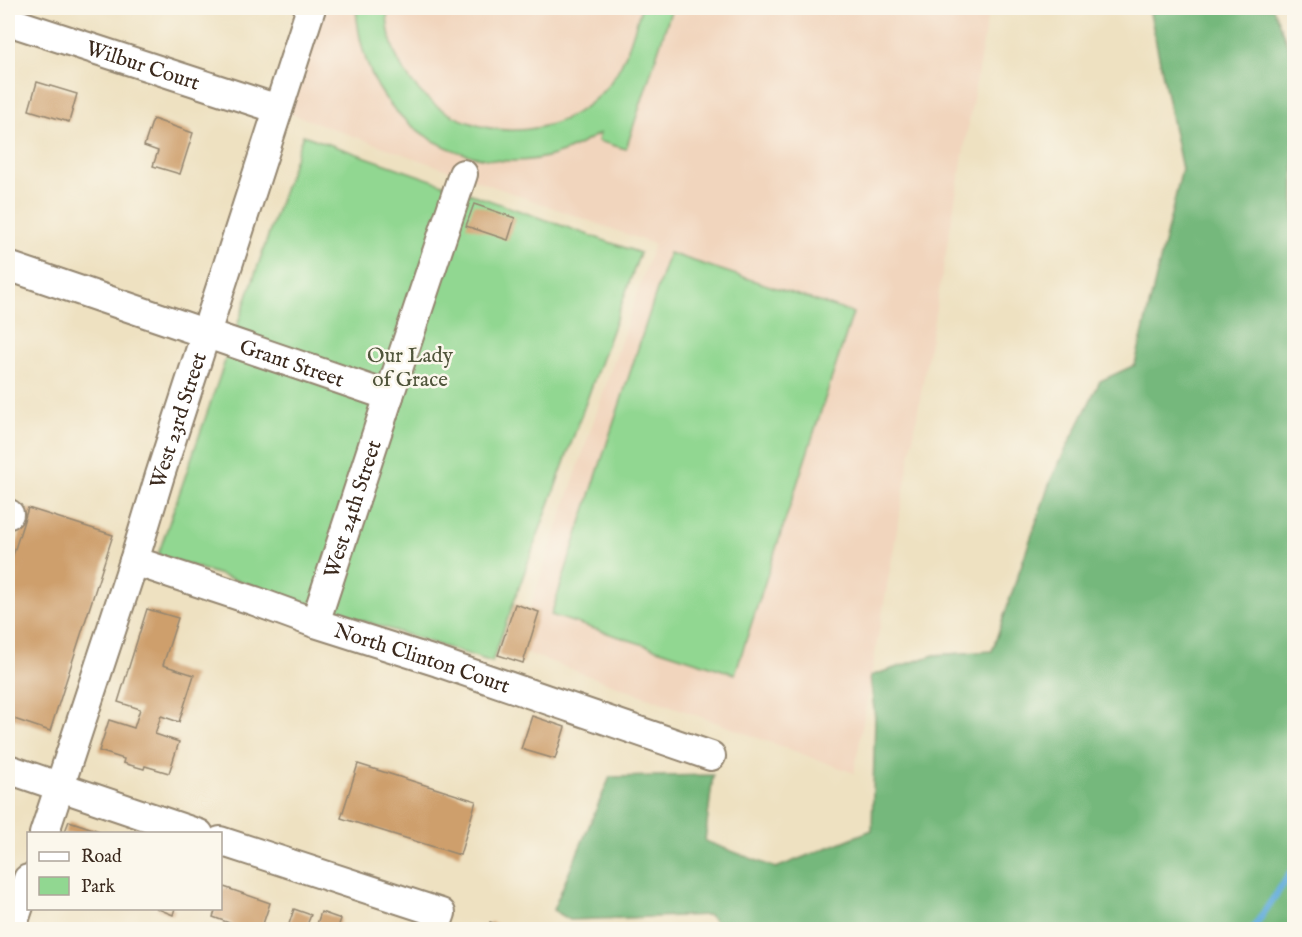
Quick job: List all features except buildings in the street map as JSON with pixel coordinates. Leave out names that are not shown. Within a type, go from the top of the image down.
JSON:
[{"type":"street","name":"West 23rd Street","points":[[45,832],[311,8]]},
{"type":"street","name":"Wilbur Court","points":[[8,21],[278,110]]},
{"type":"street","points":[[389,396],[462,174]]},
{"type":"street","name":"Grant Street","points":[[9,271],[206,333],[389,396]]},
{"type":"street","name":"West 24th Street","points":[[315,623],[389,396]]},
{"type":"street","name":"North Clinton Court","points":[[134,561],[711,756]]},
{"type":"street","points":[[8,769],[193,832]]},
{"type":"street","points":[[222,842],[440,924]]},
{"type":"street","points":[[11,930],[27,882]]},
{"type":"shaded area","points":[[311,8],[989,8],[854,773],[516,649],[654,244],[278,109]]},
{"type":"green space","points":[[356,8],[387,8],[393,47],[410,80],[435,105],[467,122],[502,130],[538,128],[573,115],[604,90],[617,72],[627,51],[641,8],[672,8],[626,149],[598,141],[600,133],[563,152],[537,159],[511,161],[485,159],[459,152],[413,127],[394,109],[378,87],[365,58]]},
{"type":"green space","points":[[1149,8],[1273,8],[1294,61],[1294,929],[723,930],[709,915],[570,920],[553,910],[610,777],[713,775],[705,841],[776,868],[872,830],[875,718],[870,676],[934,655],[992,651],[1051,479],[1100,381],[1135,365],[1182,169]]},
{"type":"green space","name":"Our Lady of Grace","points":[[303,135],[640,253],[492,662],[158,555]]},
{"type":"green space","points":[[669,253],[853,313],[735,674],[551,615]]},
{"type":"waterway","points":[[1252,930],[1294,868]]}]
